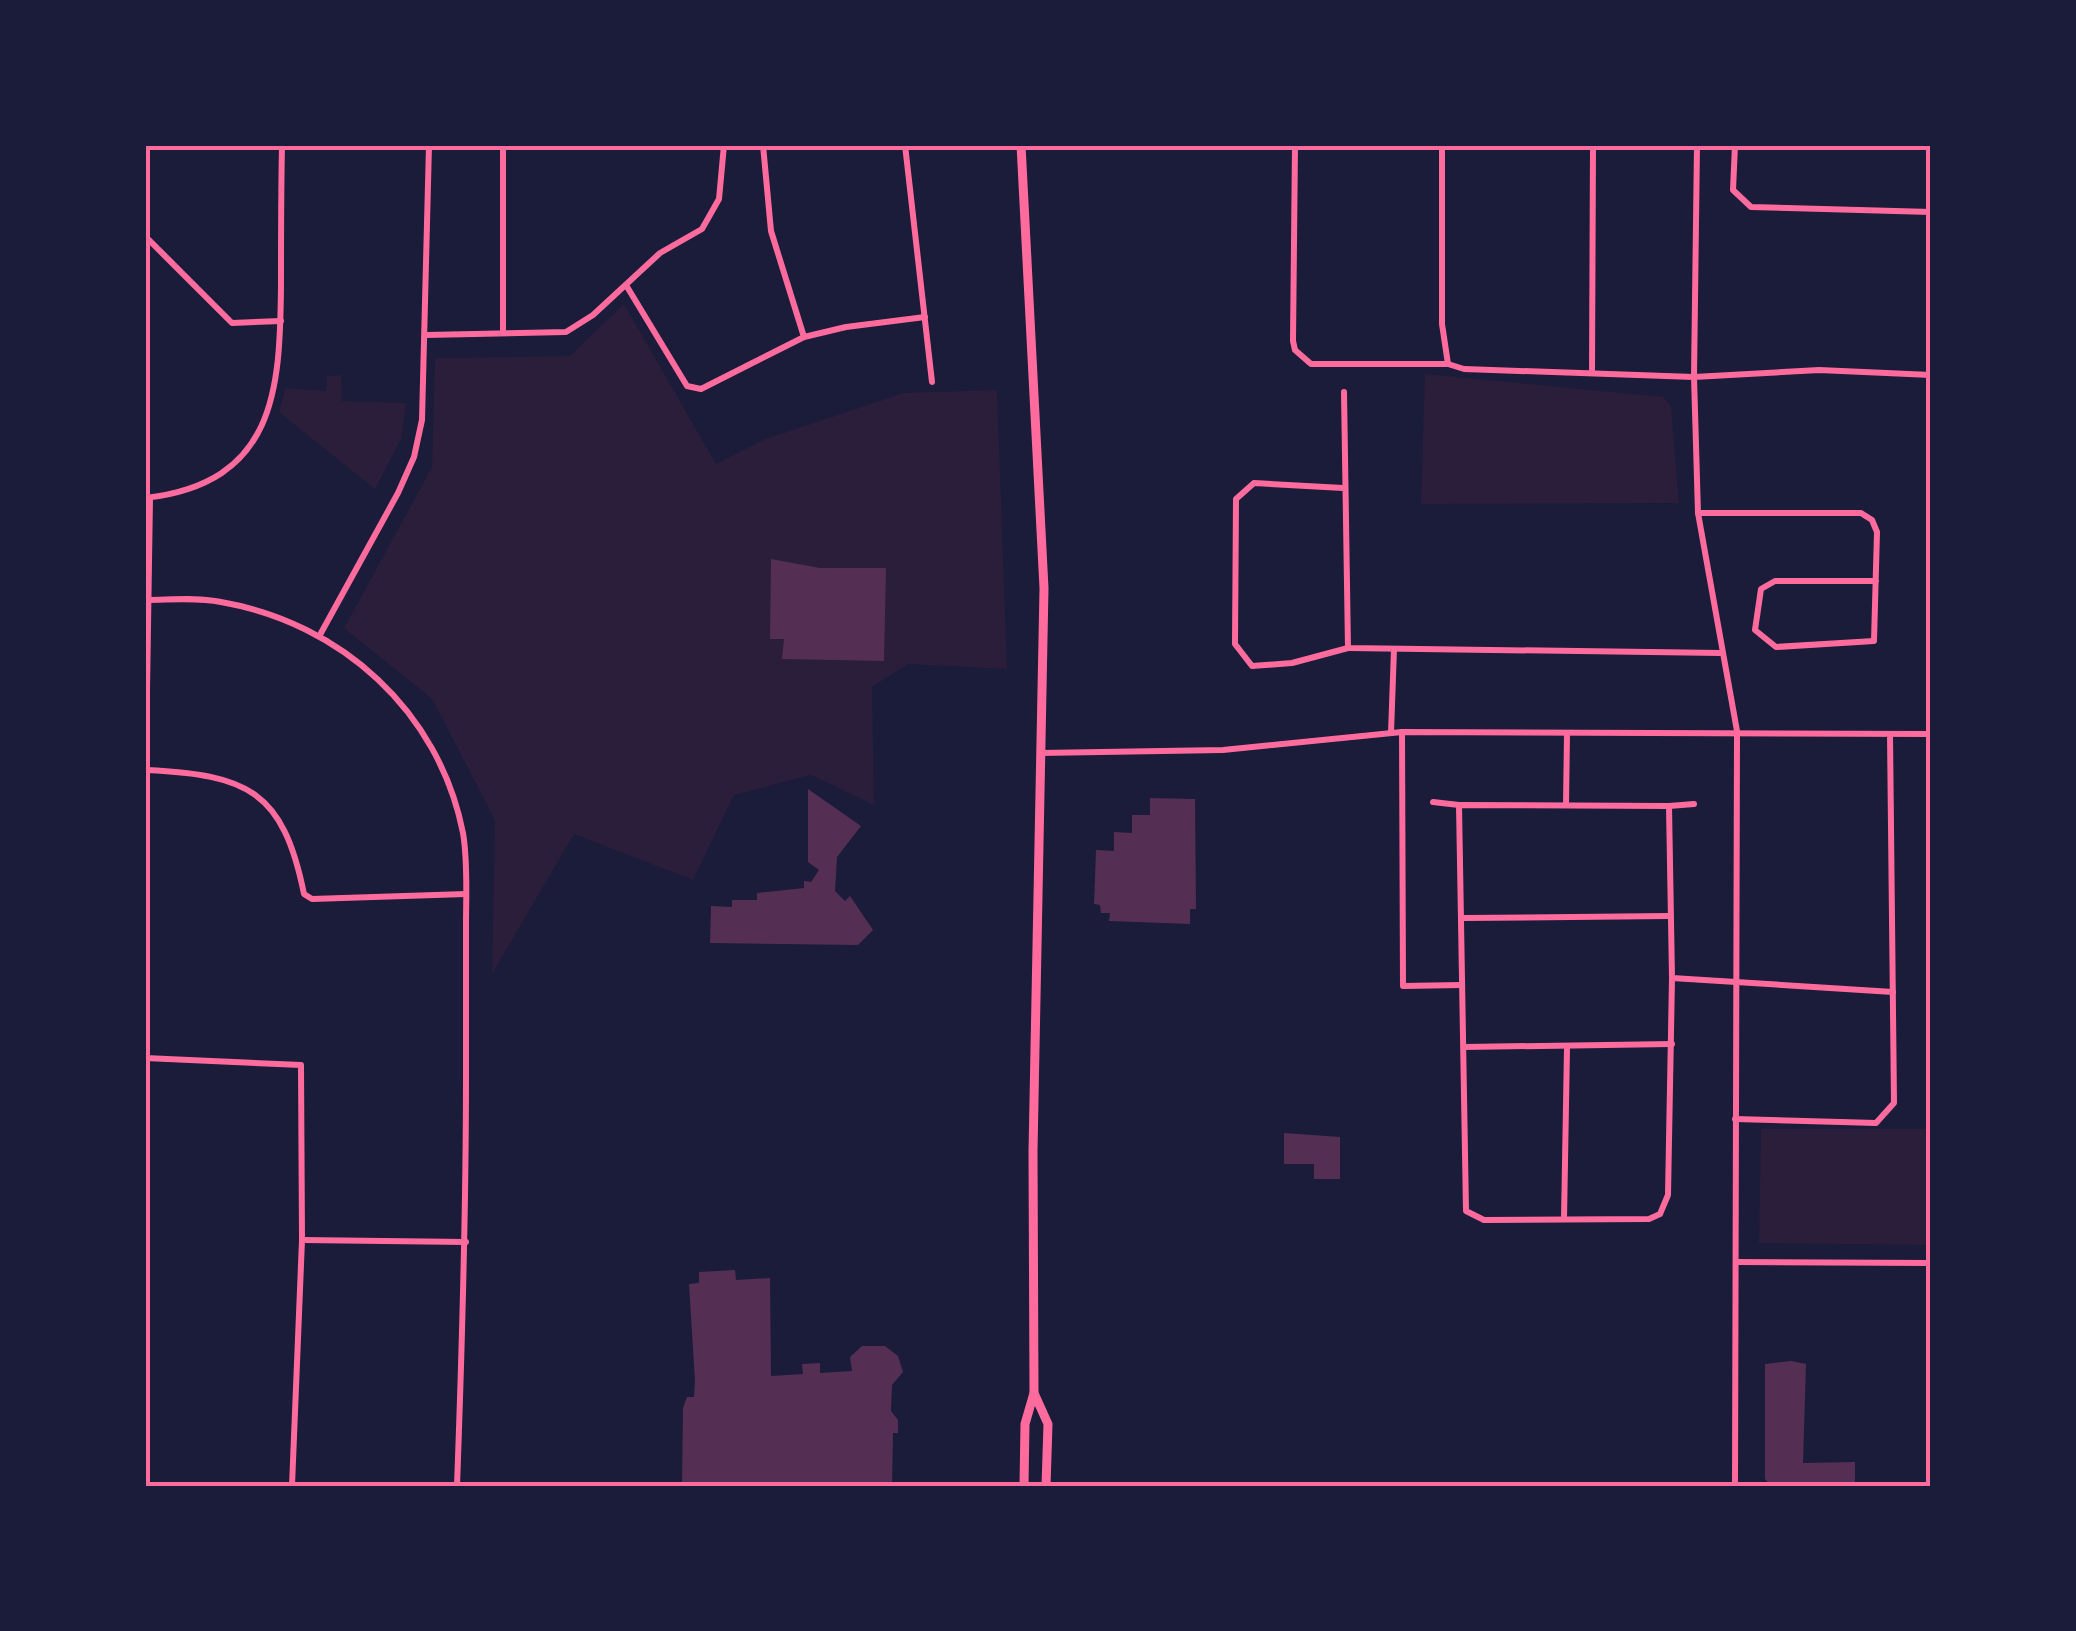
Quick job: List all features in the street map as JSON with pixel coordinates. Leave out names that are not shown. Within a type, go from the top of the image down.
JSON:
[{"type":"main road","points":[[1021,145],[1044,588],[1033,1150],[1034,1393],[1025,1424],[1024,1486]]},
{"type":"main road","points":[[1034,1393],[1048,1424],[1046,1486]]},
{"type":"street","points":[[145,819],[147,498],[203,482],[230,466],[256,440],[278,380],[282,145]]},
{"type":"street","points":[[320,633],[414,457],[422,420],[429,145]]},
{"type":"street","points":[[502,145],[503,333]]},
{"type":"street","points":[[426,335],[566,332],[660,254],[702,229],[719,199],[724,145]]},
{"type":"street","points":[[762,145],[771,231],[804,338]]},
{"type":"street","points":[[905,145],[932,382]]},
{"type":"street","points":[[1295,145],[1295,350],[1322,367],[1448,364],[1464,369],[1694,377],[1819,370],[1931,375]]},
{"type":"street","points":[[1442,145],[1442,324],[1448,364]]},
{"type":"street","points":[[1592,374],[1593,145]]},
{"type":"street","points":[[1696,145],[1694,377],[1698,513],[1738,731],[1734,1486]]},
{"type":"street","points":[[1735,145],[1734,190],[1751,207],[1931,212]]},
{"type":"street","points":[[145,236],[232,323],[280,321]]},
{"type":"street","points":[[626,285],[688,386],[702,389],[804,338],[846,327],[925,317]]},
{"type":"street","points":[[1344,392],[1348,648]]},
{"type":"street","points":[[1343,488],[1254,483],[1236,499],[1236,644],[1252,666],[1292,663],[1348,648],[1721,653]]},
{"type":"street","points":[[1698,513],[1861,512],[1872,520],[1877,532],[1876,581],[1874,641],[1776,648],[1755,630],[1756,602],[1762,589],[1774,581],[1876,581]]},
{"type":"street","points":[[147,600],[217,601],[271,614],[320,633],[371,672],[420,728],[449,782],[464,836],[466,894],[466,1242],[457,1486]]},
{"type":"street","points":[[1391,733],[1394,650]]},
{"type":"street","points":[[1040,754],[1223,750],[1402,732],[1931,734]]},
{"type":"street","points":[[1402,732],[1403,986],[1461,985]]},
{"type":"street","points":[[1566,805],[1567,734]]},
{"type":"street","points":[[1735,1120],[1876,1123],[1894,1102],[1890,734]]},
{"type":"street","points":[[147,770],[211,773],[257,796],[294,844],[304,894],[312,899],[466,894]]},
{"type":"street","points":[[1433,802],[1694,804]]},
{"type":"street","points":[[1459,805],[1466,1210],[1484,1220],[1649,1219],[1667,1206],[1672,1044],[1669,806]]},
{"type":"street","points":[[1462,918],[1668,916]]},
{"type":"street","points":[[1672,978],[1893,992]]},
{"type":"street","points":[[1464,1048],[1672,1044]]},
{"type":"street","points":[[1564,1219],[1567,1048]]},
{"type":"street","points":[[145,1058],[301,1065],[302,1240],[292,1486]]},
{"type":"street","points":[[302,1240],[466,1242]]},
{"type":"street","points":[[1736,1262],[1931,1263]]},
{"type":"shaded area","points":[[624,304],[716,464],[763,440],[904,393],[997,390],[1007,669],[908,664],[872,687],[874,805],[811,775],[734,795],[693,880],[574,834],[492,974],[495,820],[432,699],[344,628],[432,467],[435,358],[570,356]]},
{"type":"shaded area","points":[[1425,374],[1663,397],[1671,406],[1679,503],[1421,504]]},
{"type":"shaded area","points":[[341,375],[342,401],[406,403],[401,439],[375,489],[279,412],[285,388],[326,391],[327,376]]},
{"type":"shaded area","points":[[1761,1129],[1931,1129],[1931,1245],[1759,1243]]},
{"type":"building","points":[[771,559],[820,568],[886,568],[884,661],[782,659],[784,639],[770,639]]},
{"type":"building","points":[[808,789],[861,826],[837,857],[835,891],[845,901],[850,896],[873,930],[858,945],[710,943],[711,906],[732,907],[732,900],[757,900],[757,893],[804,888],[804,881],[811,882],[819,870],[808,862]]},
{"type":"building","points":[[1150,798],[1195,799],[1196,909],[1190,909],[1190,924],[1109,921],[1110,913],[1101,913],[1100,905],[1094,904],[1096,850],[1114,851],[1114,832],[1132,833],[1132,815],[1150,815]]},
{"type":"building","points":[[1284,1133],[1340,1137],[1340,1179],[1314,1179],[1314,1164],[1284,1164]]},
{"type":"building","points":[[735,1270],[736,1280],[770,1278],[771,1376],[803,1374],[802,1364],[820,1363],[820,1373],[852,1371],[850,1357],[862,1346],[885,1346],[898,1356],[903,1372],[892,1385],[891,1411],[898,1420],[898,1433],[893,1433],[892,1486],[682,1486],[683,1408],[687,1397],[694,1397],[695,1381],[689,1284],[699,1283],[699,1272]]},
{"type":"building","points":[[1765,1364],[1806,1364],[1803,1463],[1855,1462],[1855,1486],[1771,1486],[1765,1479]]}]
